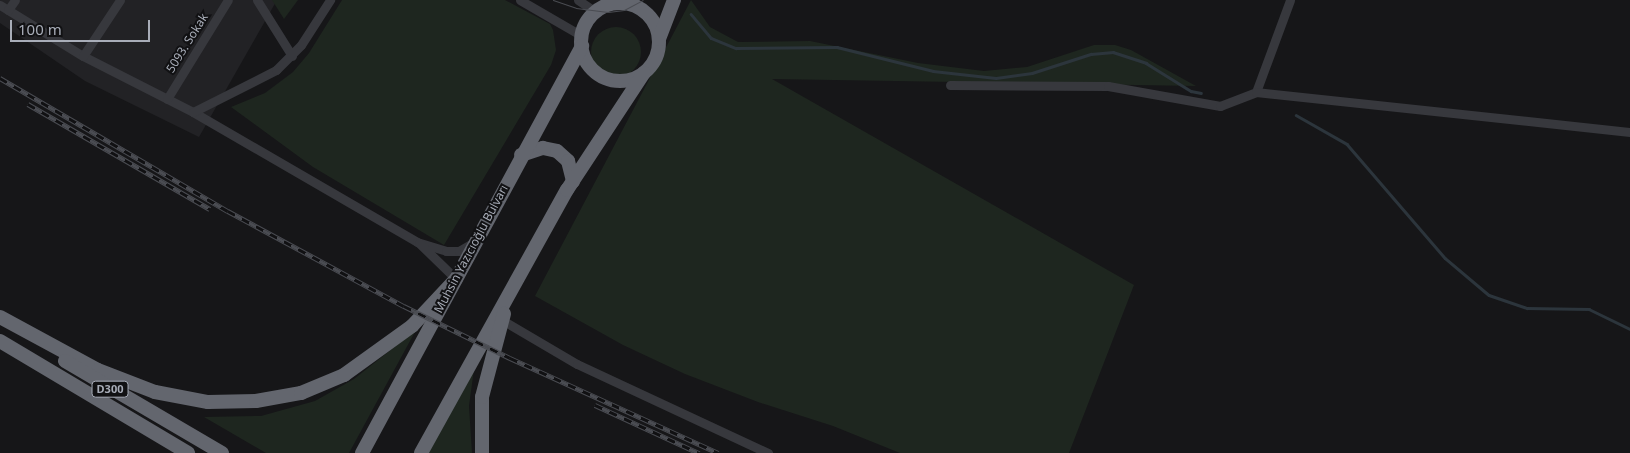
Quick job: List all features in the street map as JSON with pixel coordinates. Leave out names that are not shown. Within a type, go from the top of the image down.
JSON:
[{"type":"highway","points":[[421,453],[572,181],[657,55],[659,40],[674,0]]},
{"type":"highway","points":[[644,73],[623,81],[602,76],[590,67],[582,41],[596,12],[613,2],[641,9],[656,26],[659,40]]},
{"type":"highway","name":"Muhsin Yazıcıoğlu Bulvarı","points":[[366,449],[582,41]]},
{"type":"highway","points":[[521,155],[543,148],[557,151],[568,161],[572,181]]},
{"type":"highway","points":[[0,319],[98,370],[155,392],[208,402],[256,401],[301,393],[344,375],[412,326],[456,279]]},
{"type":"highway","points":[[482,453],[482,397],[509,294]]},
{"type":"highway","name":"D300","points":[[0,319],[101,384],[222,453]]},
{"type":"highway","name":"D300","points":[[0,341],[188,453]]},
{"type":"street","points":[[8,10],[15,0]]},
{"type":"street","points":[[83,56],[120,0]]},
{"type":"street","name":"5093. Sokak","points":[[167,99],[228,0]]},
{"type":"street","points":[[257,0],[292,56]]},
{"type":"street","points":[[193,112],[267,76],[292,56],[330,0]]},
{"type":"street","points":[[520,0],[582,41]]},
{"type":"street","points":[[578,0],[596,12]]},
{"type":"street","points":[[1256,92],[1290,0]]},
{"type":"street","points":[[0,5],[83,56],[193,112],[417,242],[456,279]]},
{"type":"street","points":[[950,85],[1108,86],[1220,106],[1256,92],[1630,132]]},
{"type":"street","points":[[417,242],[446,250],[459,251],[476,241]]},
{"type":"street","points":[[502,320],[577,364],[768,453]]},
{"type":"shaded area","points":[[0,0],[277,0],[199,137],[85,81],[0,23]]},
{"type":"shaded area","points":[[272,0],[298,0],[284,19]]},
{"type":"shaded area","points":[[342,0],[505,0],[550,24],[553,30],[556,50],[551,65],[444,245],[313,167],[231,107],[265,93],[293,72],[309,53]]},
{"type":"shaded area","points":[[691,0],[710,27],[738,42],[810,41],[918,63],[984,71],[1027,67],[1094,45],[1115,45],[1131,50],[1196,86],[772,79],[1134,285],[1069,453],[900,453],[833,426],[758,402],[685,374],[623,345],[535,296]]},
{"type":"shaded area","points":[[611,27],[621,27],[634,34],[641,47],[641,57],[634,70],[621,77],[611,77],[602,73],[595,66],[591,57],[591,47],[595,38],[602,31]]},
{"type":"shaded area","points":[[416,330],[349,453],[266,453],[204,417],[261,416],[315,401],[354,379]]},
{"type":"shaded area","points":[[474,369],[469,406],[472,453],[425,453]]},
{"type":"waterway","points":[[691,14],[711,38],[736,48],[837,47],[933,71],[996,78],[1032,73],[1091,54],[1113,52],[1146,63],[1191,91],[1201,93]]},
{"type":"waterway","points":[[1296,115],[1347,144],[1445,258],[1489,295],[1527,308],[1589,309],[1630,329]]},
{"type":"tram line","points":[[553,0],[576,8],[608,12],[624,10],[643,0]]},
{"type":"railway","points":[[0,78],[228,211],[404,306],[510,358],[718,453]]},
{"type":"railway","points":[[28,104],[210,209]]},
{"type":"railway","points":[[595,405],[699,453]]}]
